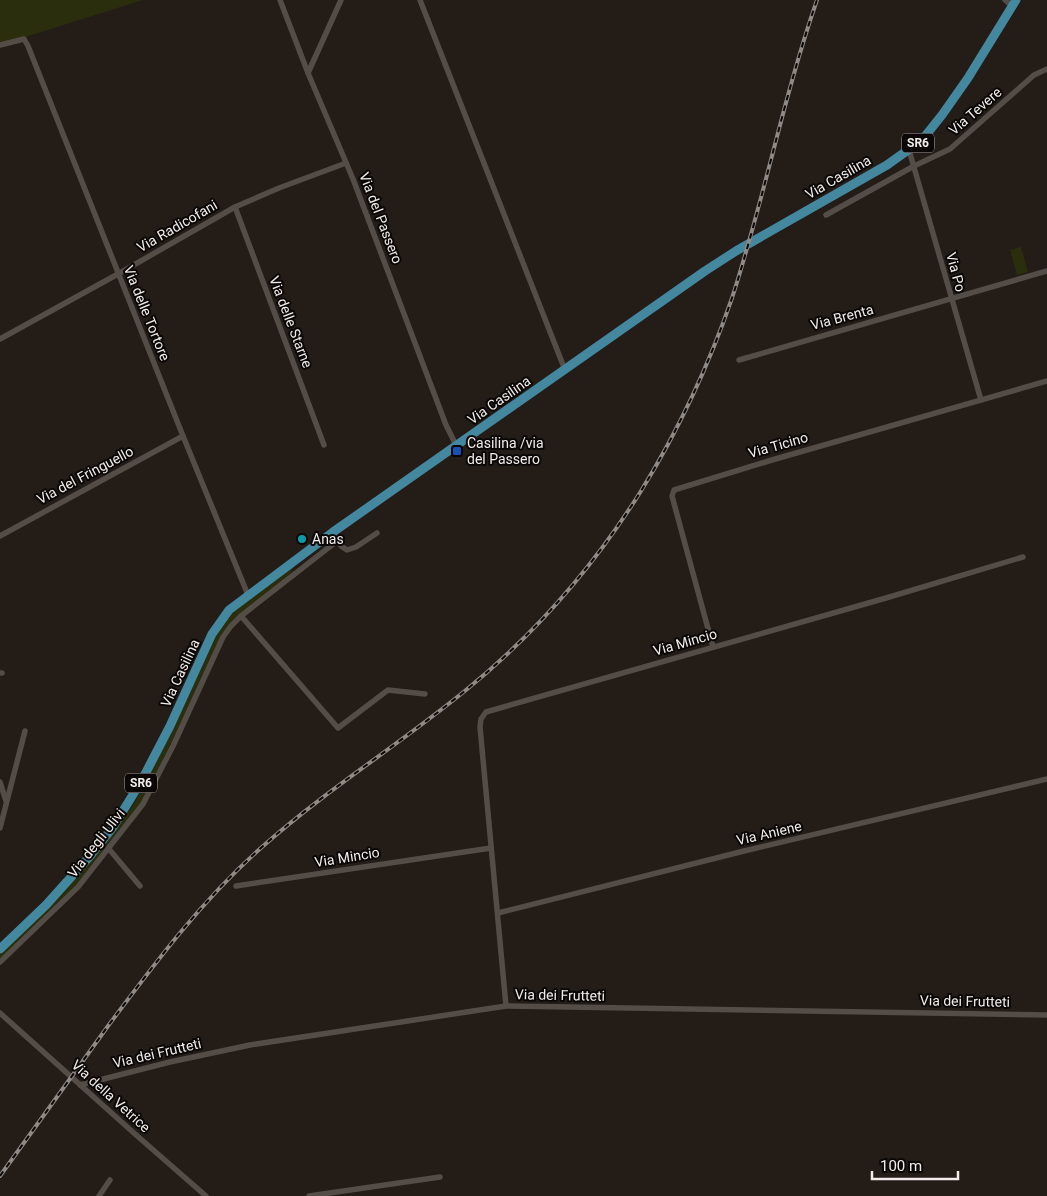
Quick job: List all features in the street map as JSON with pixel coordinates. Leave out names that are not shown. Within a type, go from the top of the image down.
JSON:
[{"type":"main road","name":"Via Casilina","points":[[0,949],[46,905],[113,827],[142,780],[170,726],[214,630],[227,613],[248,595],[335,537],[457,447],[691,280],[736,251],[909,150],[924,137],[968,78],[1011,2]]},
{"type":"street","name":"Via del Passero","points":[[280,0],[346,163],[446,425],[457,447]]},
{"type":"street","points":[[308,73],[341,0]]},
{"type":"street","points":[[420,0],[565,370]]},
{"type":"street","name":"Via delle Tortore","points":[[0,45],[24,39],[248,595]]},
{"type":"street","name":"Via Tevere","points":[[826,215],[914,166],[950,149],[1034,75],[1047,69]]},
{"type":"street","name":"Via Po","points":[[909,150],[950,298],[981,400]]},
{"type":"street","name":"Via Radicofani","points":[[0,339],[235,207],[346,163]]},
{"type":"street","name":"Via delle Starne","points":[[235,207],[324,445]]},
{"type":"street","name":"Via Brenta","points":[[739,360],[950,298],[1047,272]]},
{"type":"street","name":"Via Ticino","points":[[713,647],[672,496],[674,490],[772,460],[1047,382]]},
{"type":"street","name":"Via del Fringuello","points":[[0,536],[183,436]]},
{"type":"street","points":[[335,537],[343,549],[349,550],[377,533]]},
{"type":"street","name":"Via degli Ulivi","points":[[0,962],[78,887],[143,804],[173,746],[223,637],[231,626],[335,537]]},
{"type":"street","name":"Via Mincio","points":[[506,1006],[480,727],[481,719],[486,712],[1023,557]]},
{"type":"street","points":[[241,616],[338,728],[388,690],[425,694]]},
{"type":"street","points":[[0,828],[25,731]]},
{"type":"street","name":"Via Aniene","points":[[498,913],[1047,778]]},
{"type":"street","points":[[0,782],[6,801]]},
{"type":"street","name":"Via Mincio","points":[[236,886],[491,848]]},
{"type":"street","points":[[109,849],[140,886]]},
{"type":"street","name":"Via dei Frutteti","points":[[80,1085],[170,1062],[250,1045],[506,1006],[1047,1015]]},
{"type":"street","name":"Via della Vetrice","points":[[0,1013],[206,1196]]},
{"type":"street","points":[[309,1196],[440,1177]]},
{"type":"street","points":[[99,1196],[110,1180]]},
{"type":"green space","points":[[0,0],[143,0],[0,45]]},
{"type":"green space","points":[[1021,247],[1028,272],[1017,275],[1010,250]]},
{"type":"green space","points":[[295,564],[289,577],[230,626],[142,801],[85,877],[0,961],[0,954],[108,840],[134,804],[172,732],[219,630],[232,613]]},
{"type":"railway","points":[[0,1176],[143,979],[219,888],[286,826],[441,710],[516,646],[562,598],[623,519],[655,468],[680,421],[703,373],[723,323],[754,224],[794,74],[817,0]]},
{"type":"place","name":"Casilina /via del Passero","points":[[457,451]]},
{"type":"place","name":"Anas","points":[[302,539]]}]
